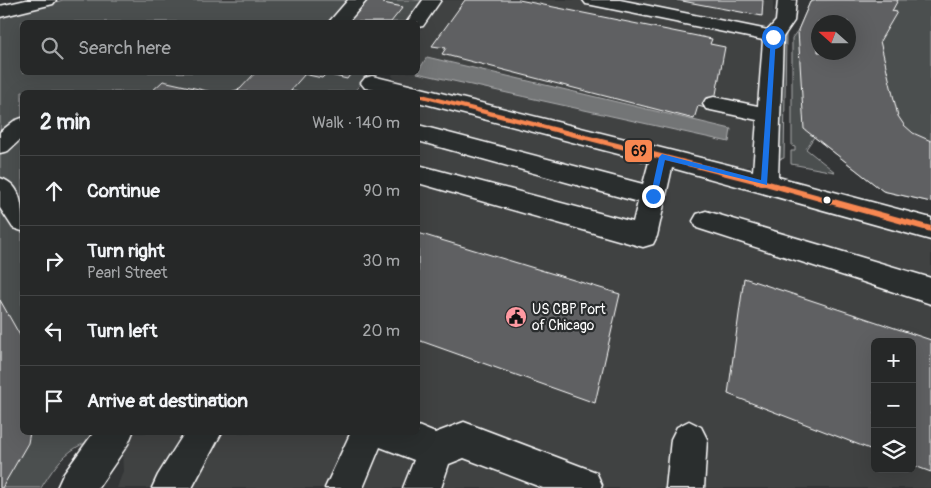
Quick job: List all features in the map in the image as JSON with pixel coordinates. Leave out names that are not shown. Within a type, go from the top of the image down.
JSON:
[{"type":"main road","points":[[0,12],[47,0]]},
{"type":"main road","points":[[340,20],[358,0]]},
{"type":"main road","points":[[417,20],[432,0]]},
{"type":"main road","points":[[592,0],[743,29],[773,37]]},
{"type":"main road","points":[[764,183],[773,37],[785,21],[786,0]]},
{"type":"main road","points":[[372,83],[401,90]]},
{"type":"main road","points":[[420,96],[764,183],[931,229]]},
{"type":"main road","points":[[714,104],[768,115]]},
{"type":"main road","points":[[0,145],[20,128]]},
{"type":"main road","points":[[420,134],[653,196]]},
{"type":"main road","points":[[420,175],[643,236],[662,157]]},
{"type":"main road","points":[[0,188],[20,218]]},
{"type":"main road","points":[[706,221],[931,290]]},
{"type":"main road","points":[[77,486],[114,435]]},
{"type":"main road","points":[[171,488],[203,435]]},
{"type":"main road","points":[[344,488],[368,435]]},
{"type":"main road","points":[[395,435],[435,451],[464,440],[583,484],[582,488]]},
{"type":"main road","points":[[685,488],[689,439]]},
{"type":"main road","points":[[422,488],[435,451]]},
{"type":"shaded area","points":[[63,0],[423,0],[408,20],[20,20],[20,75],[367,75],[356,90],[20,90],[20,435],[98,435],[66,455],[41,488],[0,488],[0,17]]},
{"type":"shaded area","points":[[441,0],[773,0],[773,12],[776,15],[776,19],[770,29],[754,159],[751,165],[743,168],[733,166],[399,84],[392,75],[420,75],[420,30]]},
{"type":"shaded area","points":[[817,0],[931,0],[931,202],[883,191],[814,137],[806,149],[835,172],[791,164],[791,151],[795,151],[795,147],[792,146],[792,38],[798,30],[810,2]]},
{"type":"shaded area","points":[[786,34],[784,158],[776,160],[780,45]]},
{"type":"shaded area","points":[[427,57],[731,129],[729,142],[420,74],[420,68]]},
{"type":"shaded area","points":[[420,105],[745,187],[931,240],[931,488],[117,488],[123,471],[122,448],[132,435],[420,435]]},
{"type":"building","points":[[364,0],[385,0],[383,3],[403,7],[393,20],[346,20]]},
{"type":"building","points":[[465,0],[519,0],[712,39],[710,44],[725,47],[713,110],[698,106],[694,119],[442,54],[446,48],[432,46]]},
{"type":"building","points":[[677,0],[763,0],[762,16]]},
{"type":"building","points":[[817,0],[898,0],[892,11],[897,12],[880,41],[898,116],[913,133],[931,141],[931,202],[883,191],[804,129],[798,30],[810,2]]},
{"type":"building","points":[[253,75],[304,75],[291,90],[237,90],[240,89]]},
{"type":"building","points":[[308,75],[325,75],[322,78]]},
{"type":"building","points":[[330,75],[350,75],[347,79]]},
{"type":"building","points":[[163,81],[203,90],[153,90]]},
{"type":"building","name":"US CBP Port of Chicago","points":[[420,234],[620,294],[595,403],[420,341]]},
{"type":"building","points":[[744,278],[931,340],[931,472],[916,466],[916,338],[871,338],[871,449],[728,394]]},
{"type":"building","points":[[0,300],[20,335],[20,435],[29,435],[28,443],[2,488],[0,488]]},
{"type":"transit line","name":"69","points":[[420,96],[765,183],[931,229]]},
{"type":"place","name":"US CBP Port of Chicago","points":[[516,317]]},
{"type":"route","points":[[653,196],[662,157],[764,183],[773,37]]}]
